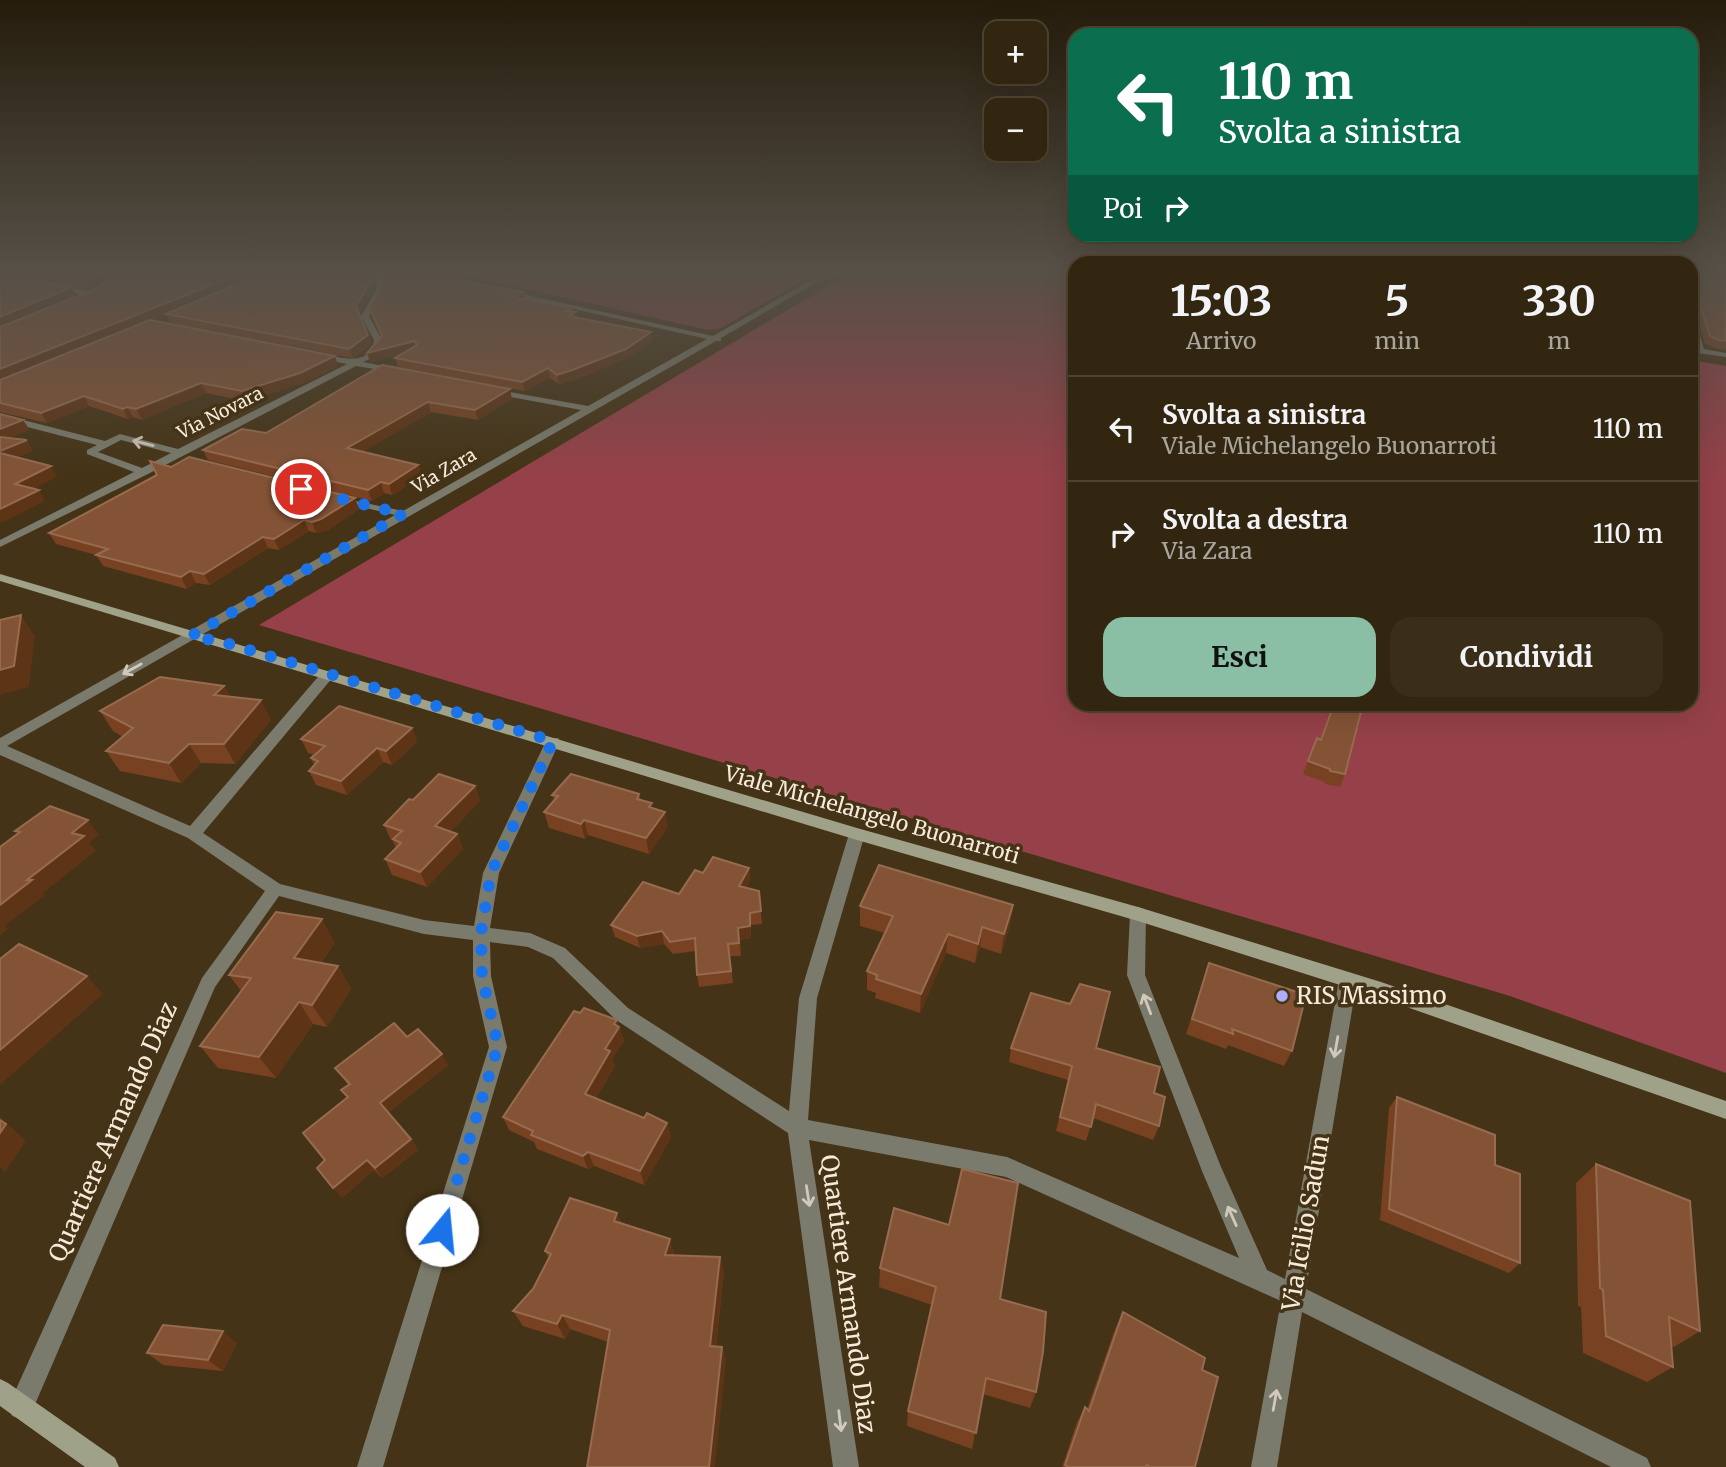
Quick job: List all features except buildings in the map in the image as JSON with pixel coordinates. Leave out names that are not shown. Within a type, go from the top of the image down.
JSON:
[{"type":"street","name":"Via Novara","points":[[0,544],[144,472],[180,457],[357,364],[372,353],[378,339]]},
{"type":"street","name":"Via Zara","points":[[0,746],[403,514],[717,339]]},
{"type":"street","points":[[1698,351],[1726,355]]},
{"type":"street","points":[[306,353],[411,374]]},
{"type":"street","points":[[480,388],[589,409]]},
{"type":"street","points":[[0,417],[105,444]]},
{"type":"street","points":[[144,472],[90,452],[120,438],[180,457]]},
{"type":"street","points":[[336,498],[403,514]]},
{"type":"street","name":"Viale Michelangelo Buonarroti","points":[[0,577],[858,834],[1138,914],[1348,980],[1726,1110]]},
{"type":"street","points":[[193,834],[328,674]]},
{"type":"street","points":[[370,1467],[498,1046],[482,976],[481,933],[491,873],[553,741]]},
{"type":"street","name":"Quartiere Armando Diaz","points":[[0,746],[193,834],[275,890],[424,927],[530,940],[559,953],[622,1014],[797,1128],[1007,1167],[1259,1278],[1638,1467]]},
{"type":"street","name":"Quartiere Armando Diaz","points":[[846,1467],[797,1128],[808,998],[858,834]]},
{"type":"street","name":"Quartiere Armando Diaz","points":[[21,1407],[208,983],[275,890]]},
{"type":"street","points":[[1138,914],[1136,975],[1212,1171],[1259,1278]]},
{"type":"street","name":"Via Icilio Sadun","points":[[1264,1467],[1348,980]]},
{"type":"street","points":[[0,1391],[106,1467]]},
{"type":"shaded area","points":[[738,339],[1068,339],[1068,711],[1698,711],[1698,361],[1726,366],[1726,1073],[1510,996],[259,625]]},
{"type":"place","name":"RIS Massimo","points":[[1282,996]]},
{"type":"route","points":[[301,489],[403,514],[191,636],[226,643],[553,741],[491,873],[481,933],[482,976],[498,1046],[442,1230]]}]
